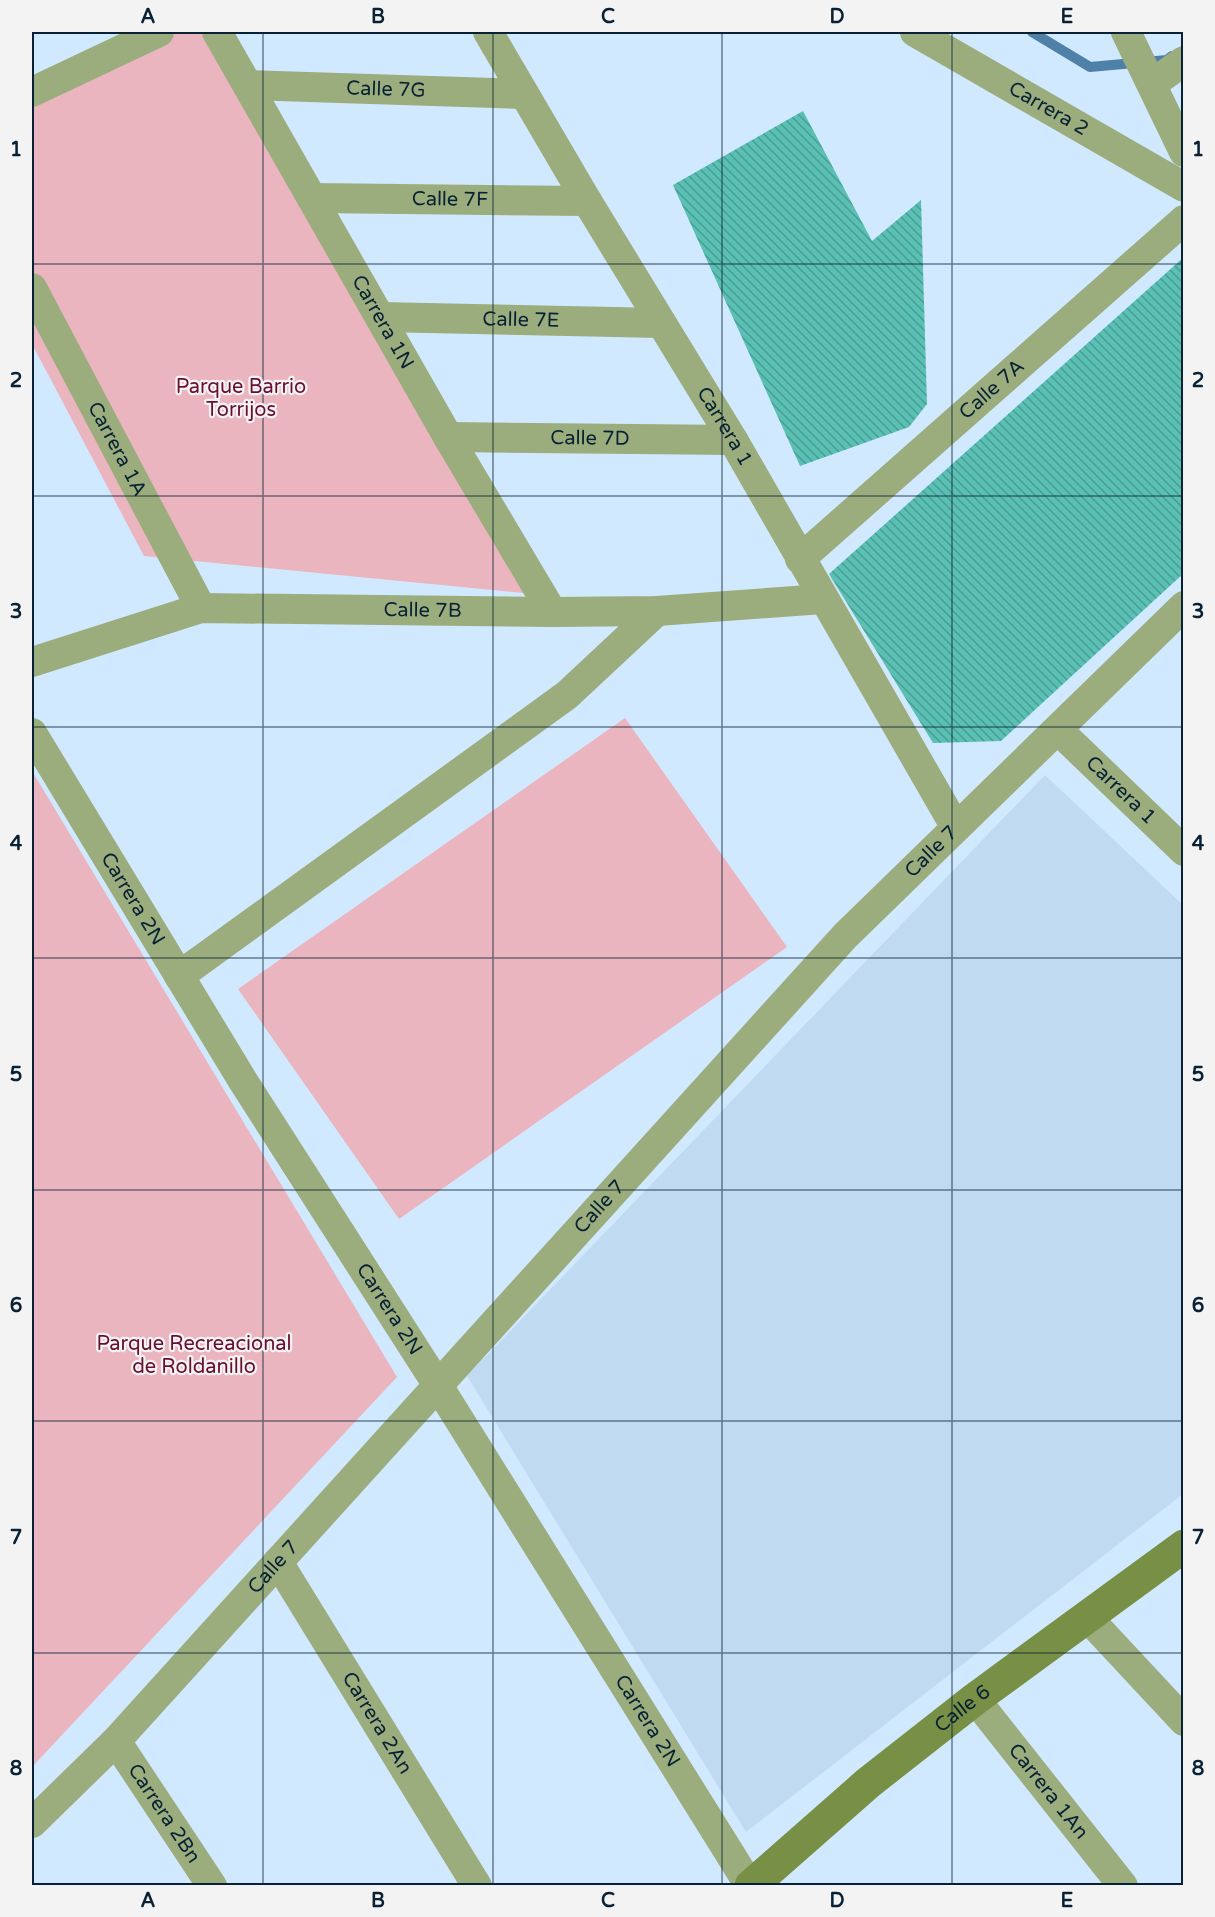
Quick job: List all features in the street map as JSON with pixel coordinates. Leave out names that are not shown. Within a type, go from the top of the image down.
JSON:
[{"type":"street","points":[[32,92],[97,45],[159,32]]},
{"type":"street","name":"Carrera 1N","points":[[217,32],[448,437],[552,612]]},
{"type":"street","name":"Carrera 1","points":[[488,32],[587,201],[733,440],[955,826]]},
{"type":"street","name":"Carrera 2","points":[[915,32],[1184,187]]},
{"type":"street","name":"Carrera 2","points":[[953,32],[1184,166]]},
{"type":"street","points":[[1128,33],[1184,152]]},
{"type":"street","points":[[1149,78],[1184,61]]},
{"type":"street","name":"Calle 7G","points":[[248,85],[524,94]]},
{"type":"street","name":"Calle 7F","points":[[312,198],[587,201]]},
{"type":"street","name":"Calle 7A","points":[[800,559],[1184,220]]},
{"type":"street","name":"Carrera 1A","points":[[32,288],[201,608]]},
{"type":"street","name":"Calle 7E","points":[[380,317],[661,323]]},
{"type":"street","name":"Calle 7D","points":[[448,437],[733,440]]},
{"type":"street","name":"Calle 7B","points":[[32,662],[201,608],[657,611],[823,598]]},
{"type":"street","name":"Calle 7","points":[[32,1823],[116,1741],[845,936],[955,826],[1058,730],[1184,606]]},
{"type":"street","points":[[179,976],[567,695],[657,611]]},
{"type":"street","name":"Carrera 1","points":[[1058,730],[1184,851]]},
{"type":"street","name":"Carrera 2N","points":[[32,733],[249,1091],[437,1384],[751,1886]]},
{"type":"street","name":"Calle 6","points":[[751,1886],[868,1783],[975,1699],[1184,1546]]},
{"type":"street","name":"Carrera 2An","points":[[278,1562],[477,1886]]},
{"type":"street","points":[[1088,1617],[1184,1721]]},
{"type":"street","name":"Carrera 1An","points":[[975,1699],[1123,1886]]},
{"type":"street","name":"Carrera 2Bn","points":[[116,1741],[212,1886]]},
{"type":"shaded area","points":[[1045,775],[1183,905],[1183,1494],[746,1832],[467,1376]]},
{"type":"green space","name":"Parque Barrio Torrijos","points":[[163,32],[217,32],[534,594],[144,556],[32,344],[32,98]]},
{"type":"green space","points":[[625,718],[787,947],[399,1219],[238,989]]},
{"type":"green space","name":"Parque Recreacional de Roldanillo","points":[[32,771],[397,1377],[32,1767]]},
{"type":"building","points":[[803,111],[872,241],[921,200],[927,404],[909,427],[800,466],[673,185]]},
{"type":"building","points":[[1184,257],[1184,573],[1001,741],[933,743],[829,574]]},
{"type":"waterway","points":[[1032,32],[1090,67],[1167,60],[1172,56]]}]
